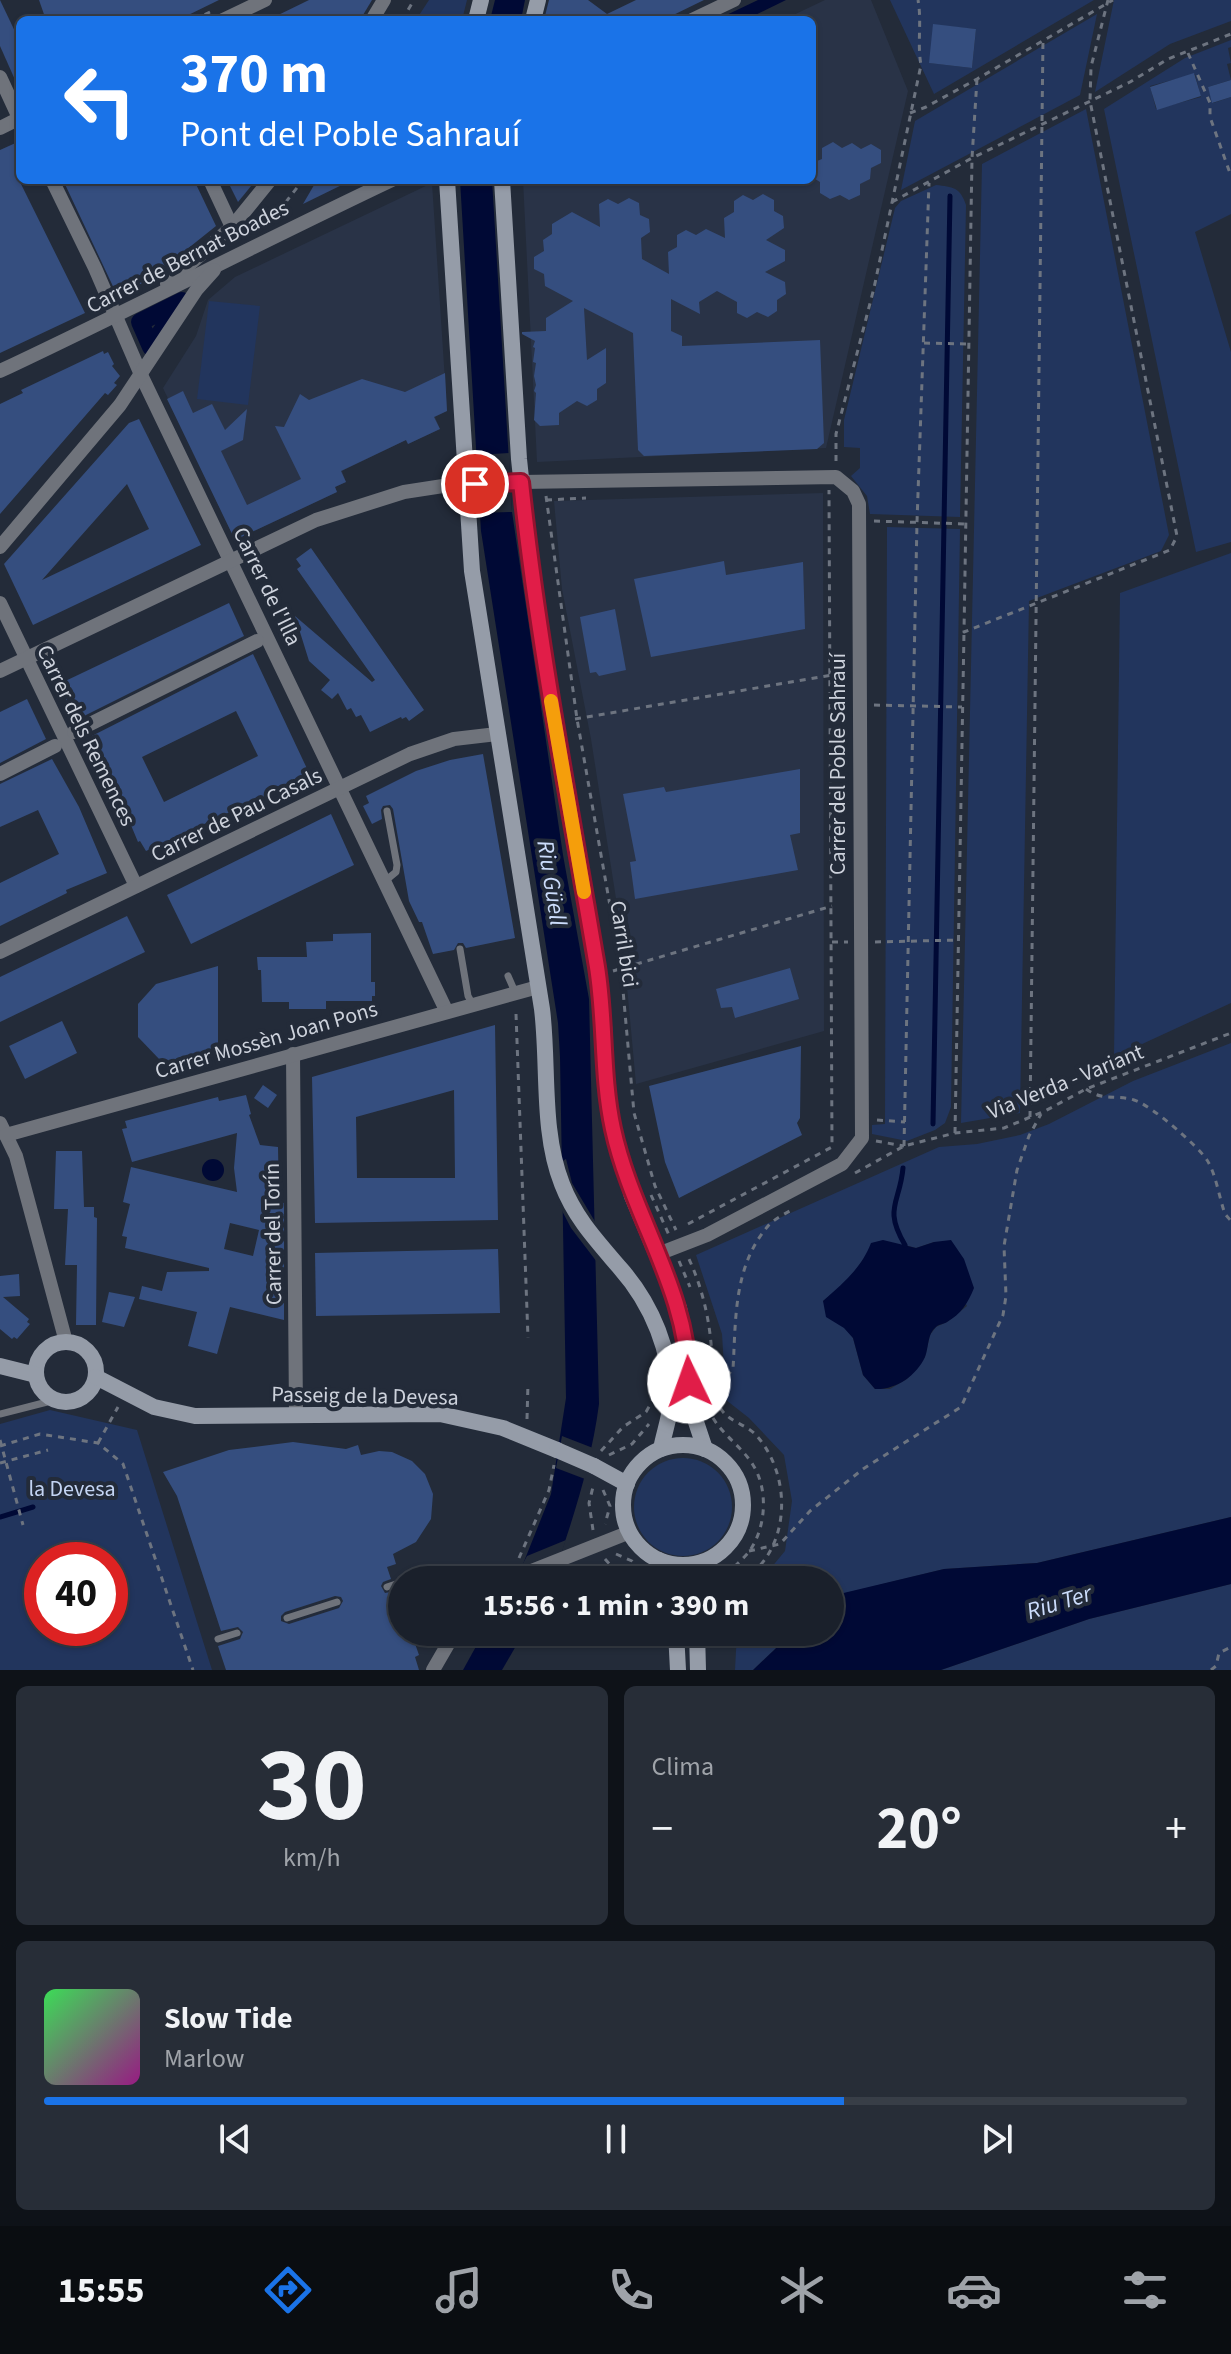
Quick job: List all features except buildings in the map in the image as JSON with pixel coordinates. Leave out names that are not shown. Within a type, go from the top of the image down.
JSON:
[{"type":"street","points":[[231,16],[265,0]]},
{"type":"street","points":[[700,16],[734,0]]},
{"type":"street","points":[[0,77],[16,110]]},
{"type":"street","name":"Carrer de l'Illa","points":[[54,184],[141,374],[446,1010]]},
{"type":"street","points":[[212,184],[232,227]]},
{"type":"street","points":[[148,300],[232,227],[267,184]]},
{"type":"street","name":"Carrer de Bernat Boades","points":[[0,371],[384,184]]},
{"type":"street","points":[[447,184],[470,485],[472,571],[538,987],[548,1060],[549,1131],[556,1166],[575,1212],[642,1298],[663,1345],[671,1400],[661,1449]]},
{"type":"street","points":[[502,184],[519,488],[539,633],[596,962],[612,1126],[632,1196],[671,1249],[687,1352],[690,1404],[705,1449]]},
{"type":"street","points":[[0,547],[120,405],[197,289],[222,261]]},
{"type":"street","points":[[0,671],[316,520],[404,492],[470,485],[519,488],[833,483]]},
{"type":"street","name":"Carrer del Poble Sahrauí","points":[[833,483],[853,491],[859,504],[862,1138]]},
{"type":"street","name":"Carrer dels Remences","points":[[0,603],[136,886]]},
{"type":"street","points":[[74,732],[257,641]]},
{"type":"street","name":"Carrer de Pau Casals","points":[[0,952],[432,745],[497,734]]},
{"type":"street","points":[[0,774],[55,746]]},
{"type":"street","name":"Carrer Mossèn Joan Pons","points":[[3,1129],[538,987]]},
{"type":"street","name":"Carrer del Torín","points":[[293,1054],[296,1414]]},
{"type":"street","points":[[3,1129],[16,1156],[66,1342]]},
{"type":"street","points":[[671,1249],[707,1235],[842,1164],[862,1138]]},
{"type":"street","points":[[66,1342],[87,1350],[94,1361],[96,1377],[93,1388],[80,1400],[72,1402],[55,1400],[45,1393],[36,1375],[44,1352],[66,1342]]},
{"type":"street","points":[[0,1366],[36,1375]]},
{"type":"street","name":"Passeig de la Devesa","points":[[96,1377],[154,1407],[195,1416],[388,1413],[451,1416],[503,1428],[556,1456],[595,1467],[627,1484]]},
{"type":"street","points":[[685,1445],[705,1449],[719,1457],[738,1482],[741,1520],[729,1543],[707,1560],[683,1566],[659,1560],[640,1547],[630,1532],[624,1509],[627,1484],[640,1463],[661,1449],[685,1445]]},
{"type":"street","points":[[539,1566],[630,1532]]},
{"type":"street","points":[[659,1560],[661,1566]]},
{"type":"street","points":[[706,1566],[707,1560]]},
{"type":"street","points":[[433,1670],[447,1646]]},
{"type":"street","points":[[677,1646],[678,1670]]},
{"type":"street","points":[[697,1646],[698,1670]]},
{"type":"lane","points":[[385,881],[396,872],[397,865],[387,811]]},
{"type":"lane","points":[[460,949],[472,1003]]},
{"type":"lane","points":[[508,976],[515,992]]},
{"type":"lane","points":[[0,1414],[55,1400]]},
{"type":"lane","points":[[287,1618],[337,1602]]},
{"type":"lane","points":[[218,1639],[237,1633]]},
{"type":"path","points":[[591,498],[546,500],[577,719],[621,968],[634,1113],[655,1186],[676,1231],[832,1147],[833,483],[836,434],[874,288],[921,65],[918,0]]},
{"type":"path","points":[[910,113],[977,79],[1110,1]]},
{"type":"path","points":[[964,632],[1170,550],[1177,536],[1090,101],[1091,67],[1110,1]]},
{"type":"path","points":[[892,202],[972,158],[1187,51],[1231,34]]},
{"type":"path","points":[[1030,1117],[1043,39]]},
{"type":"path","points":[[1187,51],[1210,103],[1210,117],[1231,176]]},
{"type":"path","points":[[955,1133],[968,344],[977,79]]},
{"type":"path","points":[[862,1138],[904,1146],[917,522],[929,183]]},
{"type":"path","points":[[264,230],[300,184]]},
{"type":"path","points":[[924,343],[968,344]]},
{"type":"path","points":[[519,488],[539,497],[540,503]]},
{"type":"path","points":[[859,521],[966,524]]},
{"type":"path","points":[[577,719],[832,675]]},
{"type":"path","points":[[858,704],[963,707]]},
{"type":"path","points":[[621,968],[832,906]]},
{"type":"path","points":[[869,942],[959,940]]},
{"type":"path","points":[[832,942],[852,942]]},
{"type":"path","name":"Carril bici","points":[[617,1001],[619,1016]]},
{"type":"path","points":[[516,1014],[528,1338]]},
{"type":"path","name":"Via Verda - Variant","points":[[852,1175],[904,1146],[955,1133],[1004,1128],[1086,1089],[1231,1033]]},
{"type":"path","points":[[1086,1089],[1097,1097],[1135,1100],[1168,1122],[1194,1145],[1208,1161],[1225,1214],[1231,1221]]},
{"type":"path","points":[[749,1551],[780,1544],[810,1511],[863,1469],[961,1407],[1003,1315],[1006,1296],[1004,1246],[1017,1170],[1041,1113]]},
{"type":"path","points":[[834,1119],[842,1120]]},
{"type":"path","points":[[871,1120],[905,1122]]},
{"type":"path","points":[[648,1189],[690,1288]]},
{"type":"path","points":[[705,1381],[727,1376],[733,1369],[738,1292],[749,1254],[769,1224],[802,1203]]},
{"type":"path","points":[[671,1249],[709,1317],[713,1381],[710,1412],[720,1429],[754,1466],[761,1483],[764,1509],[758,1533],[749,1551],[736,1566]]},
{"type":"path","points":[[713,1381],[721,1409],[757,1436],[774,1466],[781,1487],[779,1533],[758,1566]]},
{"type":"path","points":[[527,1423],[528,1383]]},
{"type":"path","points":[[595,1467],[610,1506],[606,1522],[595,1533],[588,1512],[595,1467],[623,1427],[646,1412],[656,1396],[654,1408]]},
{"type":"path","points":[[595,1467],[632,1444],[652,1420]]},
{"type":"path","points":[[23,1525],[0,1444],[40,1434],[98,1443],[123,1464],[193,1670]]},
{"type":"path","points":[[0,1463],[48,1450]]},
{"type":"path","points":[[516,1566],[549,1490],[556,1456]]},
{"type":"path","points":[[612,1566],[603,1555],[620,1555],[637,1566]]},
{"type":"path","points":[[1211,1670],[1216,1666],[1219,1653],[1231,1647]]},
{"type":"shaded area","points":[[825,0],[871,0],[908,91],[826,448],[537,462],[523,184],[816,184],[816,16],[791,16]]},
{"type":"shaded area","points":[[432,184],[447,411],[435,417],[440,429],[408,444],[406,440],[342,471],[346,482],[335,487],[337,492],[235,540],[163,388],[196,336],[208,300],[235,277]]},
{"type":"shaded area","points":[[823,493],[824,1031],[636,1084],[623,943],[591,739],[562,589],[554,501]]},
{"type":"green space","points":[[429,0],[467,0],[463,16],[419,16]]},
{"type":"green space","points":[[890,0],[1094,0],[934,94]],"holes":[[[934,25],[976,29],[972,68],[930,63]]]},
{"type":"green space","points":[[1114,0],[1231,0],[1231,21],[1170,44],[1095,92]]},
{"type":"green space","points":[[1097,14],[1080,95],[901,190],[915,121]]},
{"type":"green space","points":[[1231,40],[1231,47],[1228,48],[1231,63],[1227,64],[1231,80],[1208,87],[1213,103],[1231,97],[1231,214],[1195,232],[1231,352],[1231,542],[1196,552],[1104,109],[1185,58]],"holes":[[[1195,74],[1201,97],[1156,109],[1150,86]]]},
{"type":"green space","points":[[1086,109],[1169,535],[1161,551],[1029,601],[1020,1113],[961,1123],[982,164]]},
{"type":"green space","points":[[936,185],[955,189],[966,205],[960,517],[870,514],[867,496],[851,476],[860,468],[860,448],[844,447],[844,420],[895,208],[901,201]]},
{"type":"green space","points":[[209,301],[260,306],[248,405],[197,399]]},
{"type":"green space","points":[[887,527],[960,529],[951,1107],[945,1123],[907,1141],[872,1134],[872,1125],[885,1124]]},
{"type":"green space","points":[[1231,553],[1231,1003],[1114,1057],[1120,593]]},
{"type":"green space","points":[[1231,1043],[1231,1517],[1037,1563],[944,1569],[844,1594],[844,1566],[773,1566],[785,1551],[792,1501],[784,1455],[749,1418],[726,1400],[722,1334],[696,1255],[939,1147],[977,1144],[1020,1135],[1049,1124],[1133,1081]],"holes":[[[934,1242],[967,1306],[936,1327],[930,1335],[925,1357],[907,1379],[890,1389],[875,1389],[863,1375],[853,1338],[823,1301],[846,1283],[865,1257],[905,1245],[916,1248]]]},
{"type":"green space","name":"la Devesa","points":[[50,1410],[137,1430],[212,1670],[0,1670],[0,1424]]},
{"type":"green space","points":[[683,1458],[702,1462],[718,1472],[728,1488],[732,1507],[728,1526],[718,1542],[702,1552],[683,1556],[664,1552],[648,1542],[638,1526],[634,1507],[638,1488],[648,1472],[664,1462]]},
{"type":"green space","points":[[1231,1584],[1231,1670],[941,1670],[1089,1619]]},
{"type":"green space","points":[[736,1646],[778,1646],[753,1670],[735,1670]]},
{"type":"water","points":[[495,0],[525,0],[522,16],[491,16]]},
{"type":"water","points":[[758,0],[786,0],[753,16],[724,16]]},
{"type":"water","name":"Riu Güell","points":[[460,184],[492,184],[512,512],[563,855],[589,999],[599,1404],[586,1471],[557,1566],[522,1566],[551,1494],[566,1398],[558,1023],[481,531]]},
{"type":"water","points":[[213,1159],[221,1162],[224,1170],[221,1178],[213,1181],[205,1178],[202,1170],[205,1162]]},
{"type":"water","points":[[883,1240],[916,1248],[951,1240],[964,1259],[974,1288],[960,1312],[933,1330],[925,1357],[916,1370],[898,1384],[875,1389],[863,1375],[853,1338],[826,1317],[823,1301],[857,1268],[871,1243]]},
{"type":"water","name":"Riu Ter","points":[[1231,1517],[1231,1584],[1089,1619],[941,1670],[753,1670],[778,1646],[844,1646],[844,1593],[944,1569],[1037,1563]]},
{"type":"water","points":[[476,1646],[516,1646],[502,1670],[463,1670]]},
{"type":"pier","points":[[509,453],[512,512],[479,513],[476,455]]},
{"type":"pier","points":[[566,1159],[572,1183],[600,1230],[600,1266],[571,1228],[559,1205],[559,1163]]},
{"type":"pier","points":[[562,1436],[593,1448],[585,1479],[556,1468]]},
{"type":"pier","points":[[566,1540],[557,1566],[522,1566],[527,1556]]},
{"type":"waterway","points":[[933,1124],[950,196]]},
{"type":"waterway","points":[[182,301],[151,347],[140,322],[182,301]]},
{"type":"waterway","points":[[903,1168],[894,1214],[898,1233],[905,1245]]},
{"type":"waterway","points":[[0,1517],[33,1507]]},
{"type":"slow traffic","points":[[551,701],[584,892]]},
{"type":"route","points":[[475,484],[521,482],[539,633],[596,962],[612,1126],[632,1196],[679,1308],[689,1382]]}]
